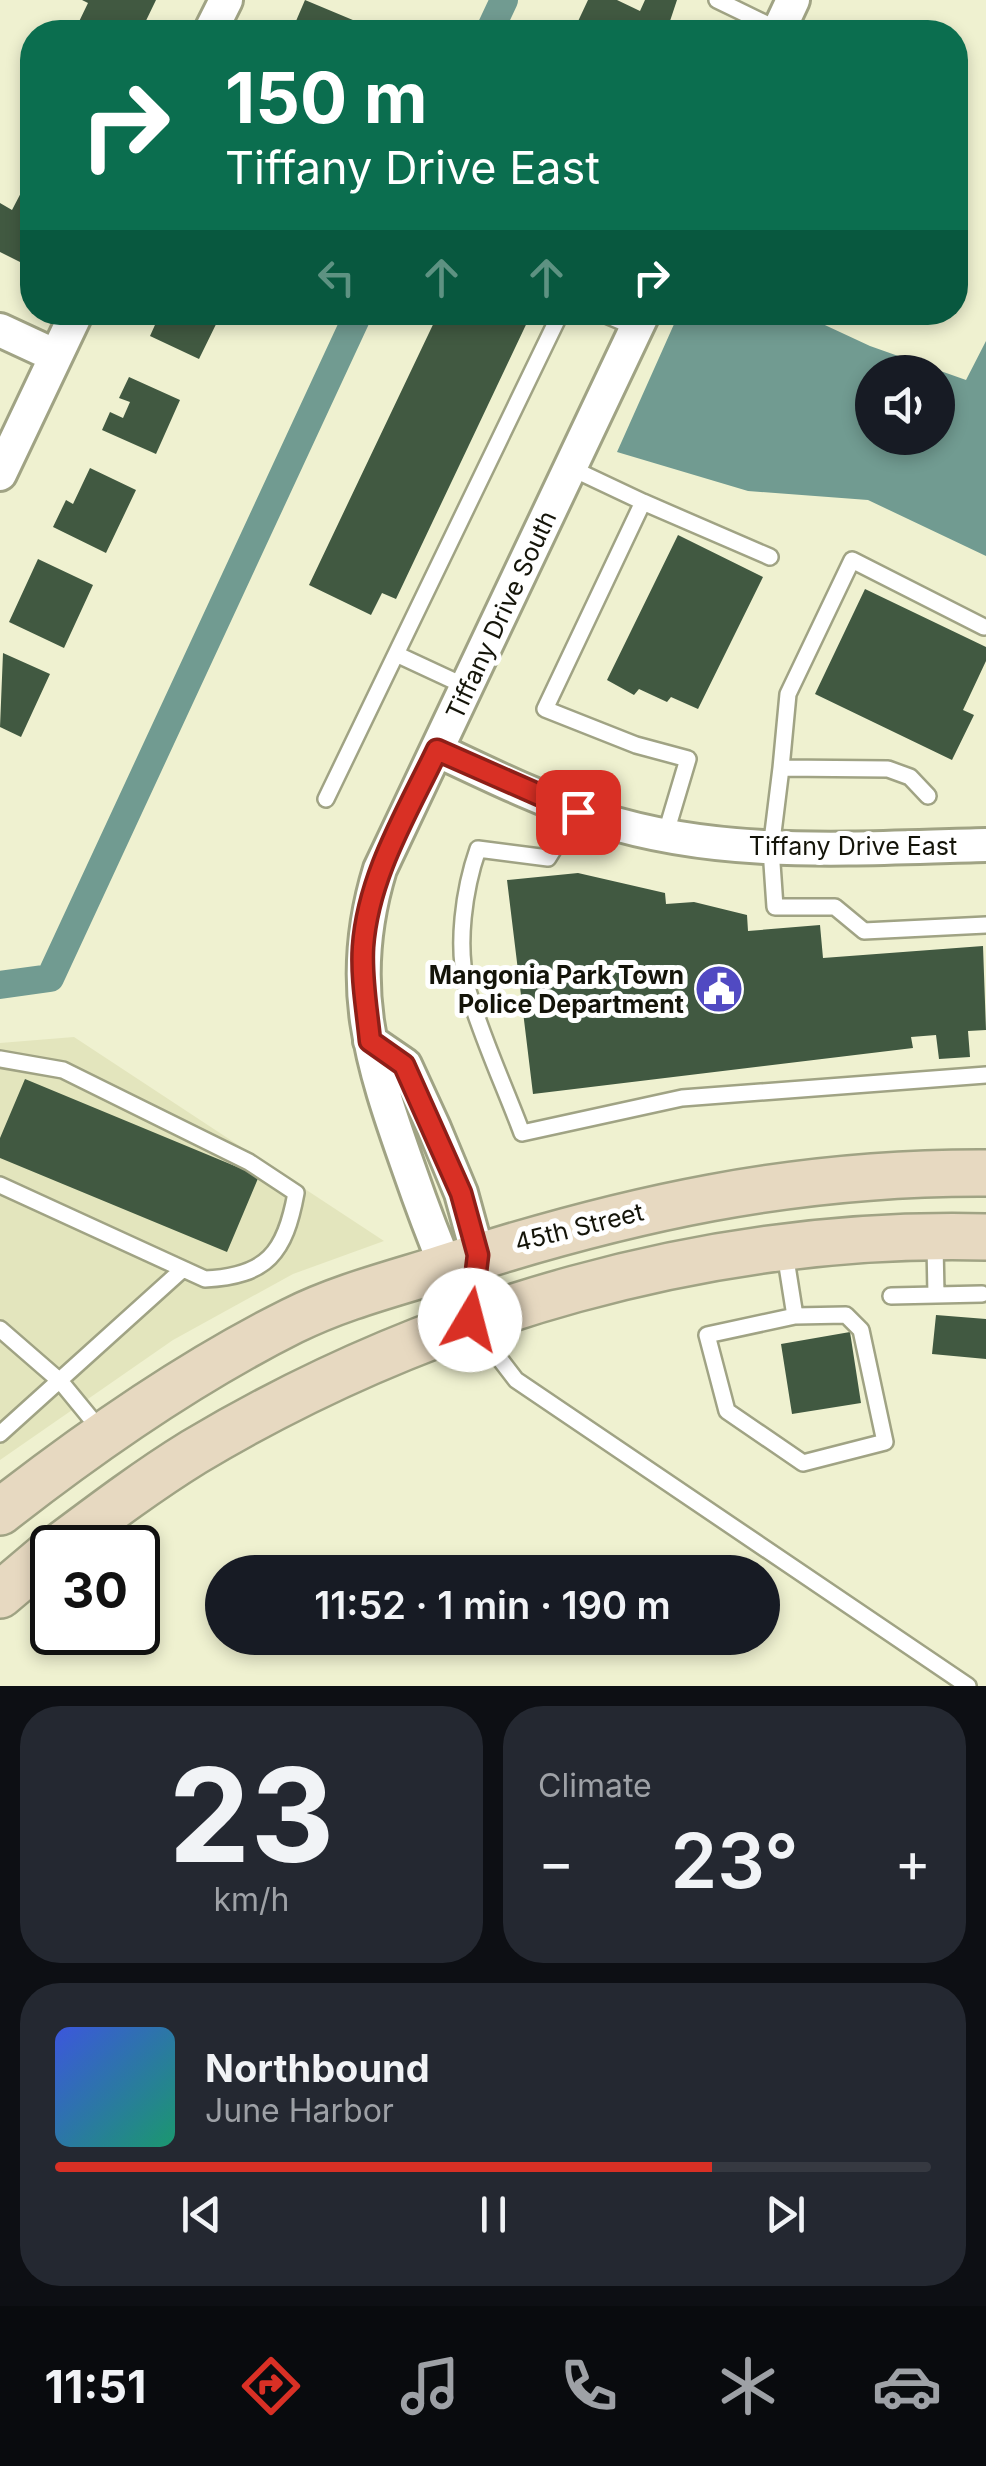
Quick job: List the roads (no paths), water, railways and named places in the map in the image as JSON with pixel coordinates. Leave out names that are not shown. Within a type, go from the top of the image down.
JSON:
[{"type":"main road","name":"45th Street","points":[[0,1512],[104,1435],[208,1366],[296,1319],[364,1292],[510,1244],[707,1196],[818,1180],[906,1173],[986,1173]]},
{"type":"main road","points":[[89,1525],[194,1452],[352,1371],[470,1320],[641,1274],[784,1249],[935,1235],[986,1236]]},
{"type":"main road","points":[[0,1595],[30,1570]]},
{"type":"street","points":[[0,474],[71,325]]},
{"type":"street","name":"Tiffany Drive South","points":[[470,1320],[461,1261],[461,1193],[404,1065],[370,1041],[362,965],[369,906],[380,869],[638,325]]},
{"type":"street","points":[[0,330],[56,356]]},
{"type":"street","name":"Tiffany Drive East","points":[[437,750],[578,812],[665,836],[771,848],[986,845]]},
{"type":"lane","points":[[717,0],[780,20]]},
{"type":"lane","points":[[326,799],[556,325]]},
{"type":"lane","points":[[571,468],[770,556]]},
{"type":"lane","points":[[643,502],[544,709],[636,745],[688,759],[665,836]]},
{"type":"lane","points":[[984,628],[852,560],[788,694],[771,848],[775,907],[835,907],[864,931],[986,925]]},
{"type":"lane","points":[[396,654],[467,687]]},
{"type":"lane","points":[[781,768],[888,770],[910,777],[928,796]]},
{"type":"lane","points":[[578,812],[548,858],[478,849],[472,868],[464,925],[466,984],[522,1132],[682,1098],[986,1074]]},
{"type":"lane","points":[[0,1059],[63,1070],[249,1162],[296,1193],[290,1224],[269,1258],[242,1277],[205,1279],[0,1185]]},
{"type":"lane","points":[[935,1235],[936,1295]]},
{"type":"lane","points":[[784,1249],[794,1316]]},
{"type":"lane","points":[[0,1434],[182,1269]]},
{"type":"lane","points":[[891,1296],[982,1294]]},
{"type":"lane","points":[[846,1315],[861,1330],[885,1442],[803,1463],[727,1411],[707,1335],[794,1316],[846,1315]]},
{"type":"lane","points":[[470,1320],[516,1380],[968,1686]]},
{"type":"lane","points":[[0,1328],[61,1382],[104,1435]]},
{"type":"water","points":[[674,325],[825,325],[895,355],[855,355],[855,455],[955,455],[955,376],[966,380],[986,341],[986,556],[868,500],[748,491],[617,452]]},
{"type":"waterway","points":[[495,20],[504,0]]},
{"type":"waterway","points":[[0,985],[50,978],[353,325]]},
{"type":"place","name":"Mangonia Park Town Police Department","points":[[719,989]]}]
